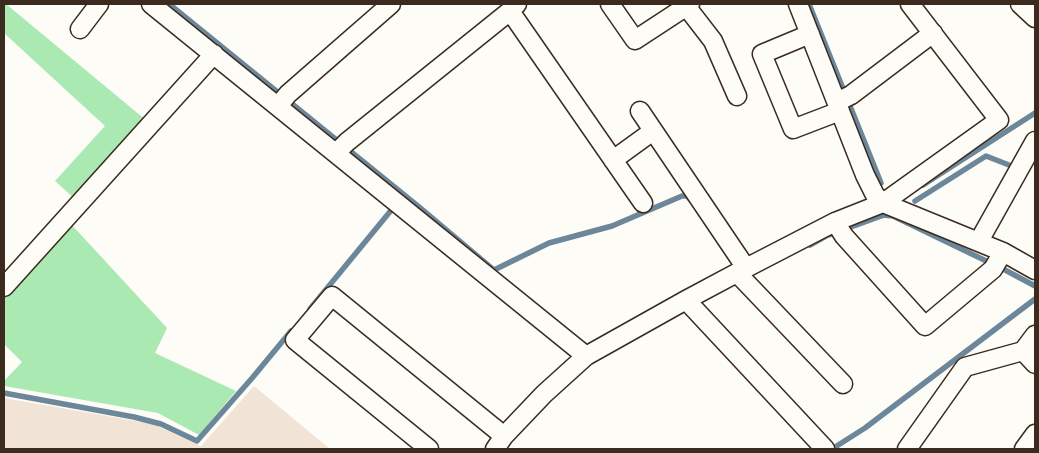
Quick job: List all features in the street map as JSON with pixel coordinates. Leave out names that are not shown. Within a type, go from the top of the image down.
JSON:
[{"type":"street","points":[[80,29],[99,4]]},
{"type":"street","points":[[151,4],[214,54],[282,100],[341,147],[586,356]]},
{"type":"street","points":[[282,100],[391,4]]},
{"type":"street","points":[[610,4],[635,40],[688,5],[713,41],[737,96]]},
{"type":"street","points":[[798,4],[810,34],[843,102],[865,175],[875,194],[883,203],[979,241],[998,260],[1035,270]]},
{"type":"street","points":[[429,449],[296,340],[332,296],[502,444],[544,394],[586,356],[742,270],[839,228],[883,203],[999,120],[910,4]]},
{"type":"street","points":[[1020,4],[1035,18]]},
{"type":"street","points":[[341,147],[513,8],[643,203]]},
{"type":"street","points":[[810,34],[762,54],[794,129],[843,102],[933,33]]},
{"type":"street","points":[[4,287],[214,54]]},
{"type":"street","points":[[640,111],[742,270],[843,384]]},
{"type":"street","points":[[613,160],[653,132]]},
{"type":"street","points":[[979,241],[1033,149]]},
{"type":"street","points":[[839,228],[925,326],[998,260]]},
{"type":"street","points":[[686,300],[824,448]]},
{"type":"street","points":[[906,449],[965,367],[1029,357],[1035,335]]},
{"type":"street","points":[[1024,449],[1035,434]]},
{"type":"shaded area","points":[[254,386],[330,449],[4,449],[4,398],[153,424],[201,446]]},
{"type":"green space","points":[[4,4],[147,121],[76,200],[55,181],[105,126],[4,33]]},
{"type":"green space","points":[[70,223],[167,328],[155,353],[236,391],[199,435],[158,413],[4,386],[4,381],[22,362],[4,344],[4,296]]},
{"type":"waterway","points":[[169,4],[494,270],[549,243],[612,226],[682,196],[687,196],[691,200]]},
{"type":"waterway","points":[[809,4],[881,183]]},
{"type":"waterway","points":[[923,185],[1035,113]]},
{"type":"waterway","points":[[915,201],[986,156],[1009,165]]},
{"type":"waterway","points":[[310,309],[393,208]]},
{"type":"waterway","points":[[810,245],[826,236],[884,215],[893,216],[1035,286]]},
{"type":"waterway","points":[[832,449],[865,428],[1035,299]]},
{"type":"waterway","points":[[4,393],[134,417],[161,424],[197,441],[291,331]]}]
